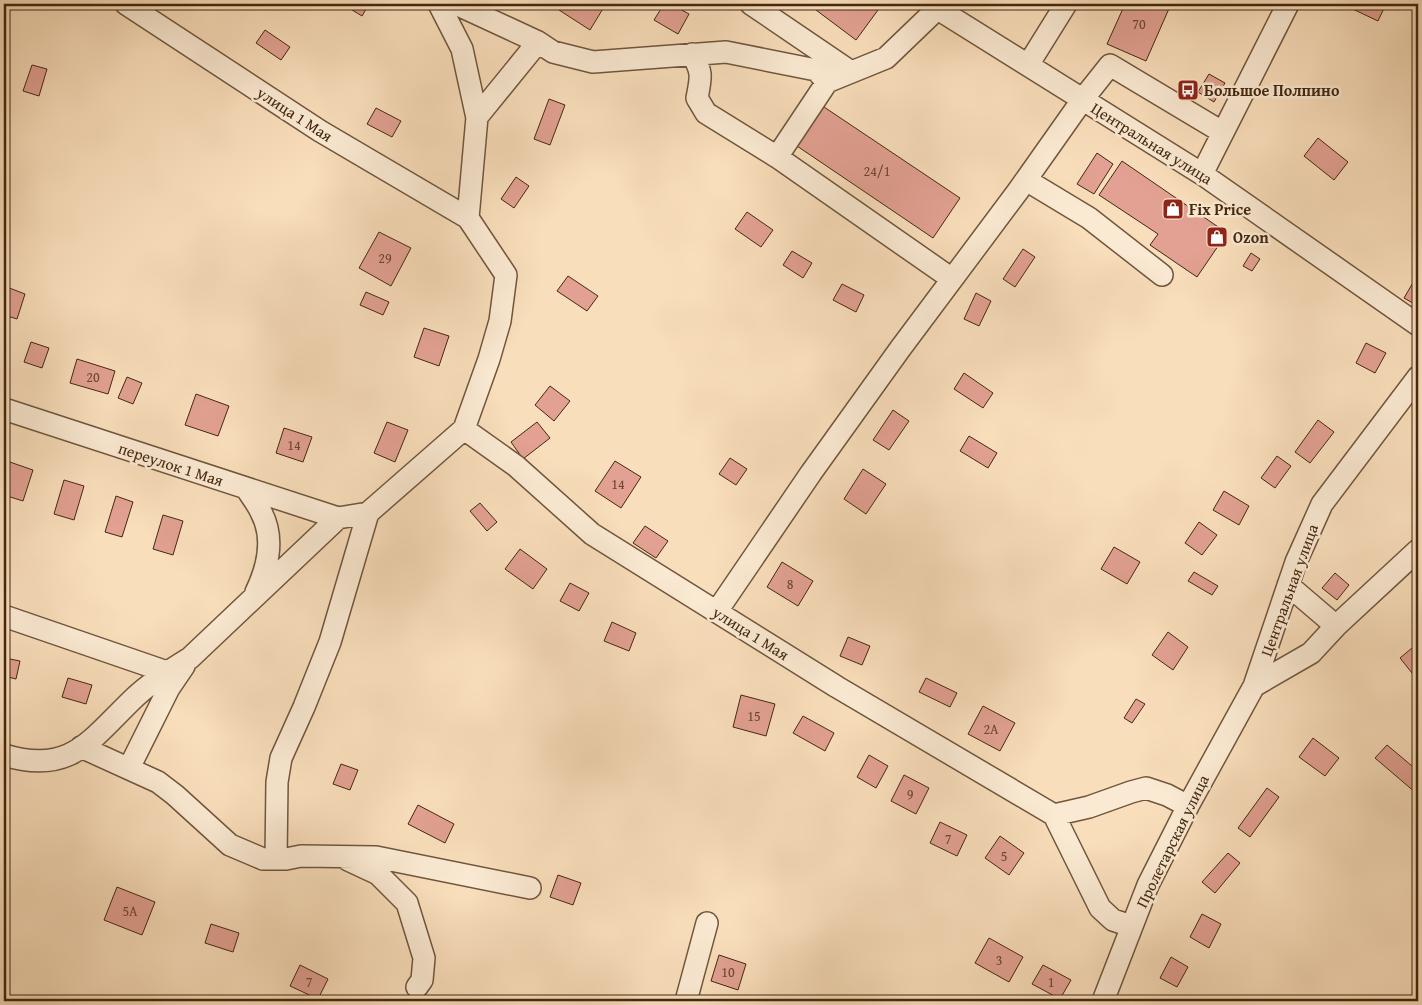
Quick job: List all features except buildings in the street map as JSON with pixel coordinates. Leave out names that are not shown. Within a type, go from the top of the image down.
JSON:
[{"type":"street","name":"улица 1 Мая","points":[[126,4],[320,131],[468,218]]},
{"type":"street","points":[[129,768],[169,688],[190,658],[338,518],[368,513],[464,429],[489,359],[500,321],[506,274],[468,218],[477,118],[462,49],[439,4]]},
{"type":"street","points":[[456,4],[538,42],[553,52],[594,62],[726,52],[816,70],[827,82]]},
{"type":"street","points":[[751,4],[851,72]]},
{"type":"street","points":[[1028,65],[1066,4]]},
{"type":"street","points":[[1202,174],[1288,4]]},
{"type":"street","points":[[777,157],[827,82],[886,58],[933,6]]},
{"type":"street","name":"Центральная улица","points":[[933,6],[1202,174],[1418,325]]},
{"type":"street","points":[[477,118],[538,42]]},
{"type":"street","points":[[692,54],[701,77],[697,98],[706,113],[777,157],[952,279]]},
{"type":"street","points":[[717,611],[811,473],[900,349],[1110,65],[1222,132]]},
{"type":"street","points":[[1026,180],[1089,218],[1162,275]]},
{"type":"street","name":"Центральная улица","points":[[1254,686],[1296,562],[1322,504],[1418,376]]},
{"type":"street","name":"переулок 1 Мая","points":[[4,409],[338,518]]},
{"type":"street","name":"улица 1 Мая","points":[[464,429],[516,466],[592,534],[837,687],[1054,815]]},
{"type":"street","points":[[246,488],[262,512],[270,540],[262,579],[253,598]]},
{"type":"street","points":[[276,859],[277,782],[281,758],[304,708],[330,642],[368,513]]},
{"type":"street","points":[[1254,686],[1310,653],[1336,626],[1418,550]]},
{"type":"street","points":[[1288,585],[1336,626]]},
{"type":"street","points":[[4,616],[167,672]]},
{"type":"street","points":[[4,754],[21,760],[46,761],[63,758],[95,737],[132,700],[167,672],[190,658]]},
{"type":"street","name":"Пролетарская улица","points":[[1103,1001],[1148,885],[1188,806],[1254,686]]},
{"type":"street","points":[[81,747],[158,782],[230,844],[263,858],[276,859],[301,856],[376,857],[530,888]]},
{"type":"street","points":[[1131,926],[1113,920],[1100,908],[1054,815],[1089,807],[1146,788],[1167,795],[1188,806]]},
{"type":"street","points":[[343,858],[378,874],[408,903],[424,958],[422,980],[417,987]]},
{"type":"street","points":[[686,1001],[707,923]]},
{"type":"place","name":"Большое Полпино","points":[[1188,90]]},
{"type":"place","name":"Fix Price","points":[[1173,209]]},
{"type":"place","name":"Ozon","points":[[1217,237]]}]
